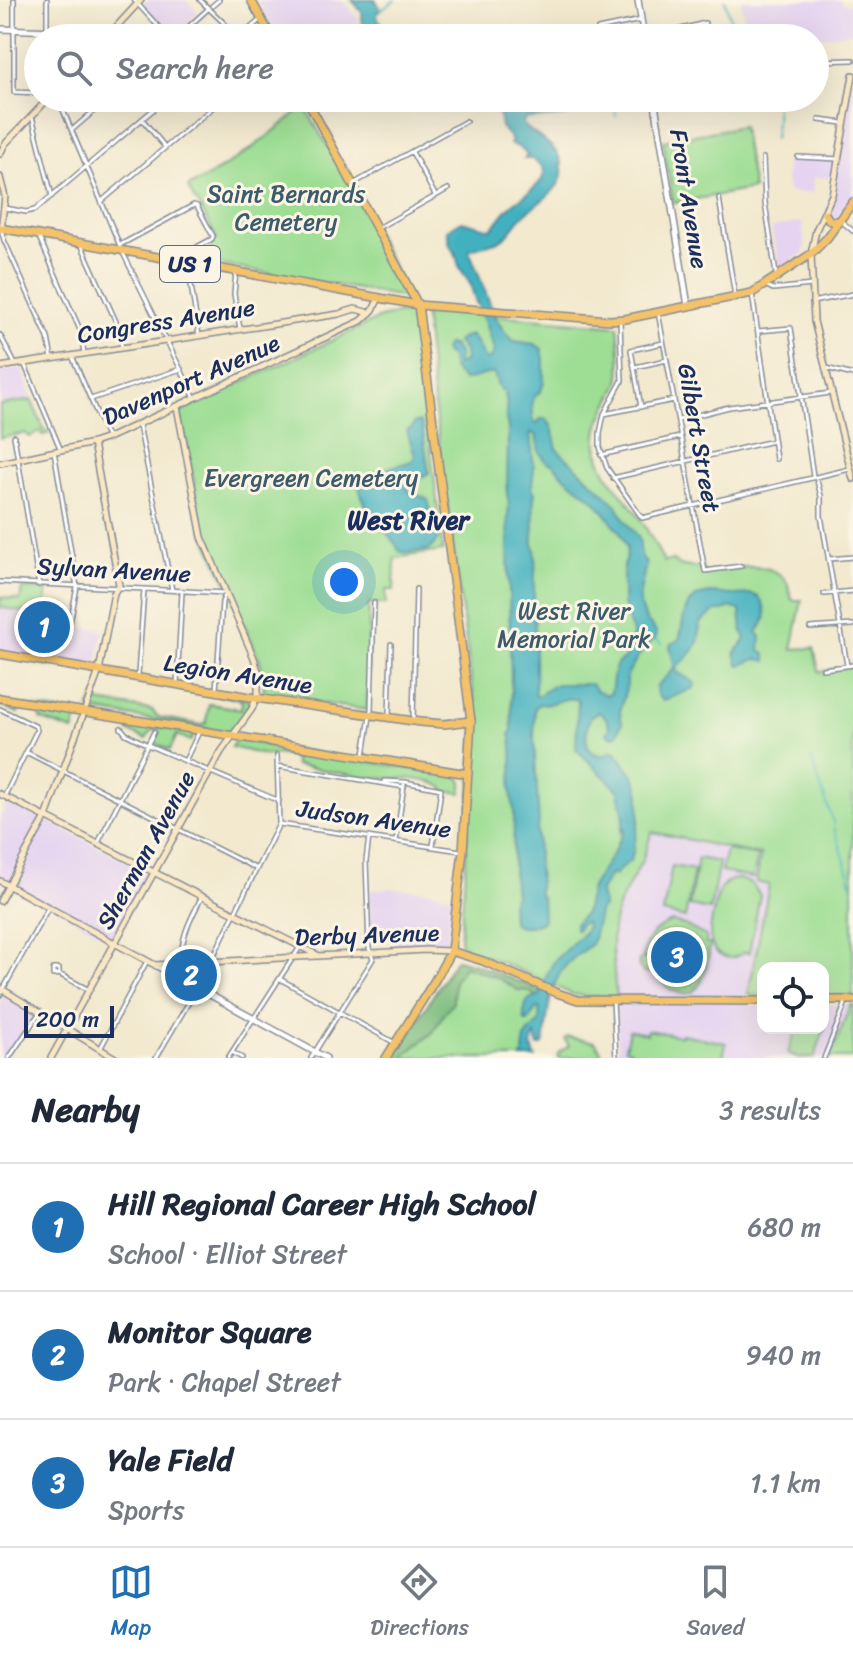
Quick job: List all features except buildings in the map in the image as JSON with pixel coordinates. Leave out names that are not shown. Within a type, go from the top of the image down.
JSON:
[{"type":"main road","points":[[251,0],[264,24]]},
{"type":"main road","points":[[119,24],[137,1]]},
{"type":"main road","points":[[853,75],[832,195],[816,230],[811,254],[814,321],[853,479]]},
{"type":"main road","points":[[0,154],[5,144],[36,112]]},
{"type":"main road","points":[[314,112],[418,305],[471,721],[463,851],[451,951],[386,1058]]},
{"type":"main road","points":[[0,177],[5,193],[0,228]]},
{"type":"main road","name":"US 1","points":[[0,228],[418,305],[620,320],[752,293],[811,254],[853,202]]},
{"type":"main road","points":[[825,214],[830,221],[840,220]]},
{"type":"main road","points":[[368,316],[379,298]]},
{"type":"main road","name":"Congress Avenue","points":[[0,367],[339,314],[368,316]]},
{"type":"main road","name":"Davenport Avenue","points":[[0,463],[108,438],[368,316]]},
{"type":"main road","points":[[177,407],[202,537],[254,658],[259,679],[256,698]]},
{"type":"main road","points":[[0,901],[46,817],[99,671],[114,593],[119,585],[93,443]]},
{"type":"main road","name":"Legion Avenue","points":[[0,654],[370,715],[444,724],[471,721]]},
{"type":"main road","points":[[0,698],[468,774]]},
{"type":"main road","name":"Sherman Avenue","points":[[51,1058],[154,872],[256,698]]},
{"type":"main road","points":[[2,795],[320,956]]},
{"type":"main road","points":[[0,881],[155,965]]},
{"type":"main road","name":"Derby Avenue","points":[[155,965],[451,951],[578,1000],[757,1001]]},
{"type":"main road","points":[[1,991],[115,1058]]},
{"type":"street","points":[[14,0],[14,92],[24,92]]},
{"type":"street","points":[[47,0],[47,24]]},
{"type":"street","points":[[200,0],[225,24]]},
{"type":"street","points":[[192,24],[219,0]]},
{"type":"street","points":[[638,0],[642,24]]},
{"type":"street","points":[[137,1],[157,24]]},
{"type":"street","points":[[255,24],[261,19]]},
{"type":"street","points":[[622,24],[641,20]]},
{"type":"street","points":[[701,24],[705,23]]},
{"type":"street","points":[[0,29],[24,29]]},
{"type":"street","points":[[829,61],[853,60]]},
{"type":"street","points":[[64,112],[121,248],[195,399]]},
{"type":"street","points":[[72,130],[93,112]]},
{"type":"street","points":[[4,208],[30,212],[36,209],[150,112]]},
{"type":"street","points":[[102,201],[207,112]]},
{"type":"street","name":"Front Avenue","points":[[656,112],[688,306]]},
{"type":"street","points":[[32,116],[52,196]]},
{"type":"street","points":[[142,119],[166,147]]},
{"type":"street","points":[[819,120],[844,124]]},
{"type":"street","points":[[353,184],[466,121]]},
{"type":"street","points":[[412,152],[435,196]]},
{"type":"street","points":[[798,157],[839,159]]},
{"type":"street","points":[[763,158],[765,203],[777,277]]},
{"type":"street","points":[[378,228],[448,189]]},
{"type":"street","points":[[719,198],[735,296]]},
{"type":"street","points":[[121,248],[196,205],[213,236],[197,247],[191,285],[199,336]]},
{"type":"street","points":[[840,220],[853,231]]},
{"type":"street","points":[[0,228],[48,338],[52,359]]},
{"type":"street","points":[[38,235],[81,332],[84,354]]},
{"type":"street","points":[[80,243],[118,326],[122,348]]},
{"type":"street","points":[[236,271],[234,294],[240,329]]},
{"type":"street","points":[[765,285],[772,289],[812,285]]},
{"type":"street","points":[[752,293],[776,459]]},
{"type":"street","points":[[812,302],[853,294]]},
{"type":"street","name":"Gilbert Street","points":[[658,312],[705,571],[741,566]]},
{"type":"street","points":[[620,320],[622,381],[604,414],[599,441],[601,455],[613,478],[642,518],[851,469]]},
{"type":"street","points":[[758,331],[791,328],[847,665]]},
{"type":"street","points":[[0,335],[16,365]]},
{"type":"street","points":[[641,407],[631,350],[663,343]]},
{"type":"street","points":[[72,356],[108,438]]},
{"type":"street","points":[[634,367],[667,360]]},
{"type":"street","points":[[24,363],[57,451],[77,587],[69,628]]},
{"type":"street","points":[[826,368],[853,375]]},
{"type":"street","points":[[91,399],[181,369]]},
{"type":"street","points":[[678,420],[729,407],[832,393]]},
{"type":"street","points":[[604,414],[674,400]]},
{"type":"street","points":[[139,425],[172,592]]},
{"type":"street","points":[[14,436],[39,585]]},
{"type":"street","points":[[601,455],[681,437]]},
{"type":"street","points":[[613,478],[773,441]]},
{"type":"street","points":[[829,559],[853,557]]},
{"type":"street","name":"Sylvan Avenue","points":[[0,582],[226,593]]},
{"type":"street","points":[[413,721],[416,589]]},
{"type":"street","points":[[138,678],[144,590]]},
{"type":"street","points":[[824,594],[853,591]]},
{"type":"street","points":[[177,684],[182,592]]},
{"type":"street","points":[[216,691],[222,602],[226,593]]},
{"type":"street","points":[[364,757],[370,715],[374,603]]},
{"type":"street","points":[[810,628],[853,625]]},
{"type":"street","points":[[389,717],[391,644]]},
{"type":"street","points":[[823,669],[853,665]]},
{"type":"street","points":[[0,709],[37,730],[2,795]]},
{"type":"street","points":[[121,728],[126,734],[148,745],[279,801]]},
{"type":"street","points":[[185,761],[199,730]]},
{"type":"street","points":[[98,843],[154,732]]},
{"type":"street","points":[[26,752],[257,868]]},
{"type":"street","points":[[156,1058],[197,988],[279,824],[277,755]]},
{"type":"street","points":[[277,766],[441,789],[433,846]]},
{"type":"street","points":[[396,841],[404,784]]},
{"type":"street","name":"Judson Avenue","points":[[279,824],[463,851]]},
{"type":"street","points":[[312,1055],[373,959],[369,948],[366,861],[369,837]]},
{"type":"street","points":[[181,963],[184,935],[202,896]]},
{"type":"street","points":[[1,991],[48,908]]},
{"type":"street","points":[[228,1058],[300,946]]},
{"type":"street","points":[[100,1049],[147,961]]},
{"type":"street","points":[[155,965],[312,1055],[326,1058]]},
{"type":"street","points":[[59,974],[89,990]]},
{"type":"street","points":[[280,979],[396,1043]]},
{"type":"street","points":[[824,1058],[849,1000]]},
{"type":"street","points":[[613,1001],[616,1058]]},
{"type":"street","points":[[9,1058],[40,1012]]},
{"type":"street","points":[[232,1052],[242,1058]]},
{"type":"shaded area","points":[[147,0],[186,0],[198,13],[187,24],[160,24],[142,5]]},
{"type":"shaded area","points":[[257,0],[342,0],[358,19],[358,24],[270,24]]},
{"type":"shaded area","points":[[741,0],[841,0],[842,4],[853,5],[853,32],[829,36],[829,24],[745,24]]},
{"type":"shaded area","points":[[853,75],[853,202],[840,221],[825,214],[835,178],[814,177],[812,193],[789,192],[786,162],[812,156],[839,158]]},
{"type":"shaded area","points":[[802,222],[805,249],[780,268],[771,228]]},
{"type":"shaded area","points":[[22,368],[31,399],[0,404],[0,371]]},
{"type":"shaded area","points":[[22,588],[49,589],[45,607],[54,609],[52,621],[103,630],[96,667],[0,650],[0,597],[20,599]]},
{"type":"shaded area","points":[[9,801],[151,874],[113,940],[0,878],[0,817]]},
{"type":"shaded area","points":[[652,832],[761,855],[756,882],[769,885],[745,1005],[757,1005],[757,1034],[829,1034],[829,1005],[853,1004],[853,1058],[619,1058],[613,925],[619,904]]},
{"type":"shaded area","points":[[390,888],[453,896],[444,945],[394,948],[392,927],[371,929],[370,890]]},
{"type":"shaded area","points":[[4,994],[35,1014],[5,1058],[0,1058],[0,1000]]},
{"type":"green space","name":"Saint Bernards Cemetery","points":[[297,112],[308,112],[354,191],[409,298],[210,263],[211,242],[217,239],[188,187],[249,151]]},
{"type":"green space","points":[[742,126],[753,189],[673,203],[663,141]]},
{"type":"green space","name":"West River Memorial Park","points":[[426,309],[618,326],[620,376],[598,428],[599,456],[608,475],[640,518],[664,562],[672,560],[682,566],[702,567],[704,573],[759,567],[779,574],[787,583],[792,600],[802,600],[792,649],[814,648],[821,672],[853,667],[853,996],[829,996],[829,962],[757,962],[757,996],[748,995],[769,885],[756,882],[761,855],[652,832],[642,861],[619,904],[613,925],[616,997],[572,994],[463,948],[460,940],[476,714]]},
{"type":"green space","name":"Evergreen Cemetery","points":[[414,310],[443,551],[395,558],[394,590],[386,590],[386,604],[369,603],[367,710],[263,695],[260,660],[204,533],[180,411],[380,318]]},
{"type":"green space","points":[[31,400],[44,429],[50,433],[43,435],[41,431],[29,437],[26,433],[0,438],[0,405]]},
{"type":"green space","points":[[22,588],[47,590],[45,607],[54,609],[51,621],[0,607],[1,597],[20,600]]},
{"type":"green space","points":[[184,690],[250,700],[250,702],[228,732],[90,708],[95,697],[98,702],[152,710],[158,717],[202,725],[206,723],[209,704],[241,709],[240,699]]},
{"type":"green space","points":[[0,702],[78,716],[73,731],[40,719],[41,714],[22,706],[18,713],[0,705]]},
{"type":"green space","points":[[110,719],[195,734],[191,741],[177,735],[170,750],[153,743],[158,732],[153,729],[146,739],[130,732],[126,724],[117,724]]},
{"type":"green space","points":[[236,740],[457,776],[462,781],[462,793],[444,791],[443,787],[419,780],[366,777],[295,765],[294,757],[264,755],[231,747]]},
{"type":"green space","points":[[726,850],[758,856],[753,878],[721,872]]},
{"type":"green space","points":[[698,858],[719,862],[710,910],[689,906]]},
{"type":"green space","points":[[672,866],[694,870],[685,918],[663,913]]},
{"type":"green space","points":[[740,879],[752,884],[760,895],[749,953],[729,958],[720,955],[713,947],[713,912],[723,886],[731,880]]},
{"type":"green space","points":[[672,922],[706,936],[706,944],[710,944],[702,980],[691,992],[672,990],[652,972],[645,974],[638,966],[638,962],[647,958],[643,956],[649,939],[661,927]]},
{"type":"green space","points":[[456,959],[546,993],[544,1019],[531,1035],[531,1058],[394,1058]]},
{"type":"green space","points":[[456,959],[542,991],[542,994],[538,997],[518,990],[496,977],[464,966],[454,981],[453,1002],[432,1033],[405,1058],[394,1058]]},
{"type":"green space","points":[[853,1004],[853,1058],[830,1058],[850,1006]]},
{"type":"green space","points":[[629,1030],[646,1034],[647,1030],[681,1034],[726,1043],[723,1058],[628,1058],[630,1050],[625,1048]]},
{"type":"green space","points":[[795,1034],[823,1034],[814,1058],[800,1058],[788,1053]]},
{"type":"green space","points":[[565,1039],[595,1042],[605,1058],[558,1058],[559,1053],[569,1046]]},
{"type":"water","points":[[352,0],[376,0],[381,10],[377,12],[377,17],[382,24],[362,24],[362,12]]},
{"type":"water","points":[[498,112],[577,112],[524,120],[523,124],[556,152],[562,177],[552,192],[524,215],[506,236],[469,250],[504,331],[514,341],[535,344],[542,349],[544,382],[532,405],[534,423],[546,419],[552,427],[557,449],[617,505],[639,538],[641,555],[646,564],[640,604],[645,618],[657,634],[627,675],[620,711],[622,723],[616,736],[607,733],[610,729],[599,712],[591,716],[589,722],[586,736],[589,748],[598,755],[616,752],[635,778],[640,793],[639,819],[630,861],[615,876],[612,873],[601,890],[603,908],[600,909],[592,943],[566,965],[554,985],[544,1042],[538,1046],[535,1035],[532,1040],[536,1058],[523,1058],[526,1037],[540,1021],[539,1008],[525,1021],[525,1005],[531,998],[540,995],[554,961],[584,932],[585,922],[577,930],[575,924],[585,913],[591,887],[625,829],[621,831],[624,818],[619,791],[576,749],[578,700],[539,704],[535,708],[534,738],[539,895],[542,897],[543,919],[541,923],[526,926],[512,922],[511,903],[515,895],[506,399],[494,374],[463,380],[454,370],[451,357],[444,349],[447,345],[453,345],[459,355],[457,364],[461,364],[465,360],[464,351],[457,342],[470,335],[485,359],[490,359],[494,351],[472,287],[459,266],[447,230],[462,221],[491,229],[543,177],[542,166],[532,159],[524,159],[527,155],[510,144],[512,140],[501,127]],"holes":[[[530,433],[536,434],[539,452],[596,502],[620,532],[627,547],[623,567],[623,603],[633,634],[625,658],[614,671],[611,693],[606,695],[591,684],[556,684],[537,696],[535,694],[535,493],[532,488],[534,467]]]},
{"type":"water","points":[[420,422],[429,473],[410,483],[407,489],[428,500],[438,540],[429,550],[408,553],[399,551],[390,536],[369,515],[359,488],[368,474],[412,461],[415,456],[407,431],[414,423]]},
{"type":"water","points":[[750,594],[761,600],[766,617],[757,631],[761,637],[760,651],[767,661],[757,659],[738,664],[735,653],[745,641],[740,610],[729,607],[716,611],[700,623],[696,646],[677,666],[676,671],[695,683],[694,688],[663,701],[657,695],[656,687],[673,670],[670,646],[679,640],[689,604],[700,595]]},
{"type":"waterway","points":[[381,10],[395,0]]},
{"type":"waterway","points":[[725,0],[732,24]]},
{"type":"waterway","points":[[616,112],[616,117]]},
{"type":"waterway","points":[[774,139],[776,112]]},
{"type":"waterway","points":[[653,638],[662,644]]},
{"type":"waterway","points":[[811,758],[834,825]]},
{"type":"waterway","points":[[834,828],[849,873]]},
{"type":"waterway","points":[[849,876],[851,883]]},
{"type":"place","name":"Hill Regional Career High School","points":[[44,627]]},
{"type":"place","name":"Yale Field","points":[[677,957]]},
{"type":"place","name":"Monitor Square","points":[[191,975]]},
{"type":"district","name":"West River","points":[[408,520]]}]
